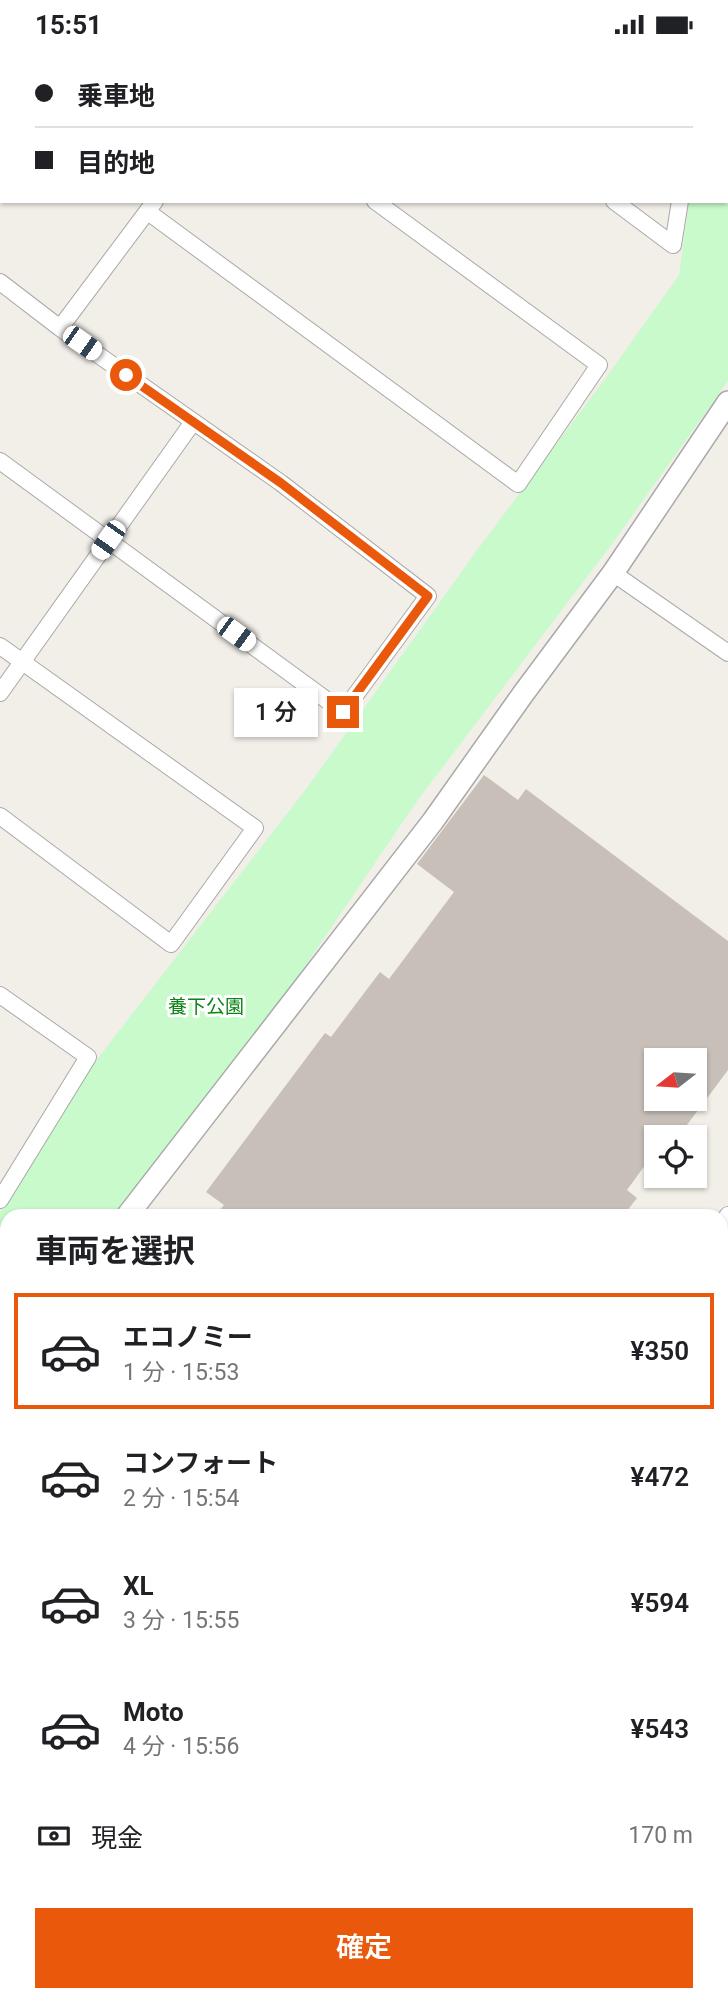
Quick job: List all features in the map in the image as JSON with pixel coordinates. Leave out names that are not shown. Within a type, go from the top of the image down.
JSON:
[{"type":"street","points":[[60,328],[151,206],[518,484],[600,365],[378,203]]},
{"type":"street","points":[[617,203],[673,245],[680,203]]},
{"type":"street","points":[[0,282],[60,328],[281,483],[428,596],[343,712],[0,461]]},
{"type":"street","points":[[132,1209],[433,821],[613,573],[728,402]]},
{"type":"street","points":[[0,693],[193,422]]},
{"type":"street","points":[[613,573],[728,653]]},
{"type":"street","points":[[0,646],[255,828],[171,944],[0,816]]},
{"type":"street","points":[[0,995],[88,1057],[0,1200]]},
{"type":"green space","name":"養下公園","points":[[689,203],[728,203],[728,381],[612,544],[417,801],[295,981],[118,1209],[2,1209],[88,1071],[306,789],[679,275]]},
{"type":"building","points":[[484,775],[518,800],[526,789],[728,941],[728,1070],[707,1098],[707,1048],[644,1048],[644,1111],[697,1111],[687,1125],[644,1125],[644,1167],[627,1190],[637,1198],[628,1209],[221,1209],[224,1205],[206,1192],[325,1033],[331,1037],[380,972],[389,979],[454,892],[417,864]]},
{"type":"route","points":[[126,375],[281,483],[428,596],[343,712]]}]
